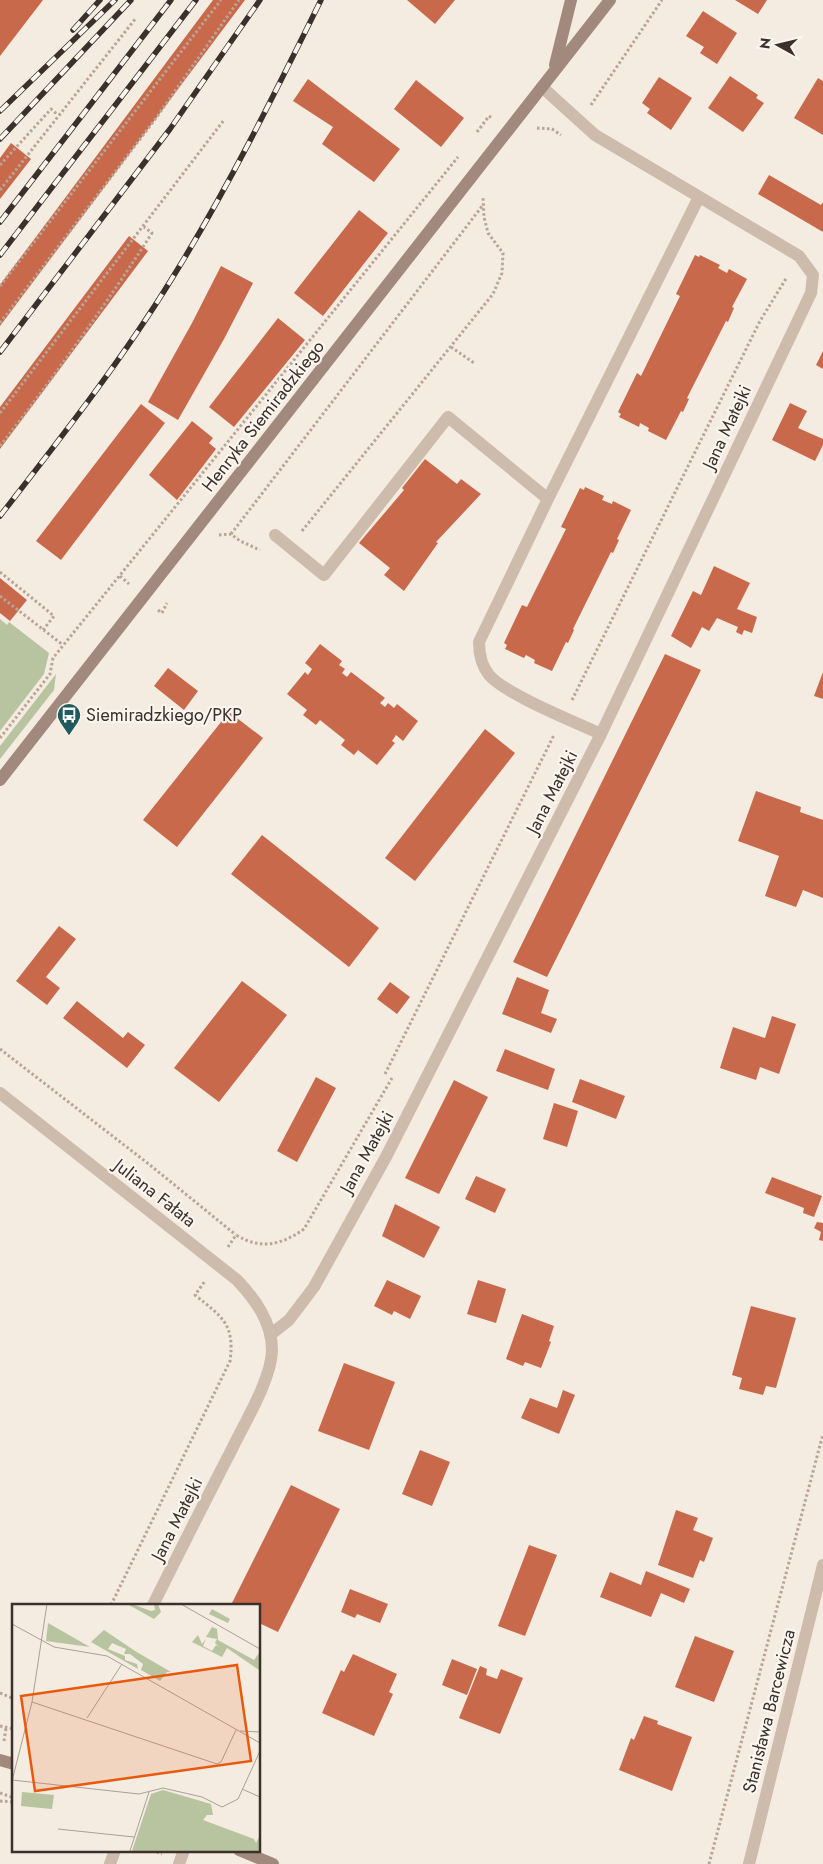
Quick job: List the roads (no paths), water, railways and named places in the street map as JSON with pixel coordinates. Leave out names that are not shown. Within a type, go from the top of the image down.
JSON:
[{"type":"street","name":"Henryka Siemiradzkiego","points":[[553,72],[572,0]]},
{"type":"street","name":"Henryka Siemiradzkiego","points":[[0,780],[610,0]]},
{"type":"street","name":"Jana Matejki","points":[[154,1604],[254,1404],[268,1368],[272,1351],[270,1335],[289,1320],[314,1287],[387,1155],[601,734],[810,293],[813,275],[799,256],[595,135],[542,87]]},
{"type":"street","points":[[601,734],[498,684],[488,674],[479,654],[479,642],[484,628],[699,197]]},
{"type":"street","points":[[276,535],[324,574],[448,417],[548,499]]},
{"type":"street","name":"Juliana Fałata","points":[[0,1093],[237,1280],[254,1298],[263,1315],[270,1335]]},
{"type":"street","name":"Stanisława Barcewicza","points":[[749,1864],[823,1566]]},
{"type":"street","points":[[110,1864],[114,1852]]},
{"type":"street","points":[[179,1864],[183,1852]]},
{"type":"street","points":[[244,1852],[273,1864]]},
{"type":"railway","points":[[73,30],[100,0]]},
{"type":"railway","points":[[0,111],[115,0]]},
{"type":"railway","points":[[0,139],[131,0]]},
{"type":"railway","points":[[0,222],[171,0]]},
{"type":"railway","points":[[0,255],[196,0]]},
{"type":"railway","points":[[0,352],[170,129],[260,0]]},
{"type":"railway","points":[[0,516],[110,371],[171,280],[231,177],[321,0]]},
{"type":"place","name":"Siemiradzkiego/PKP","points":[[69,736]]}]
